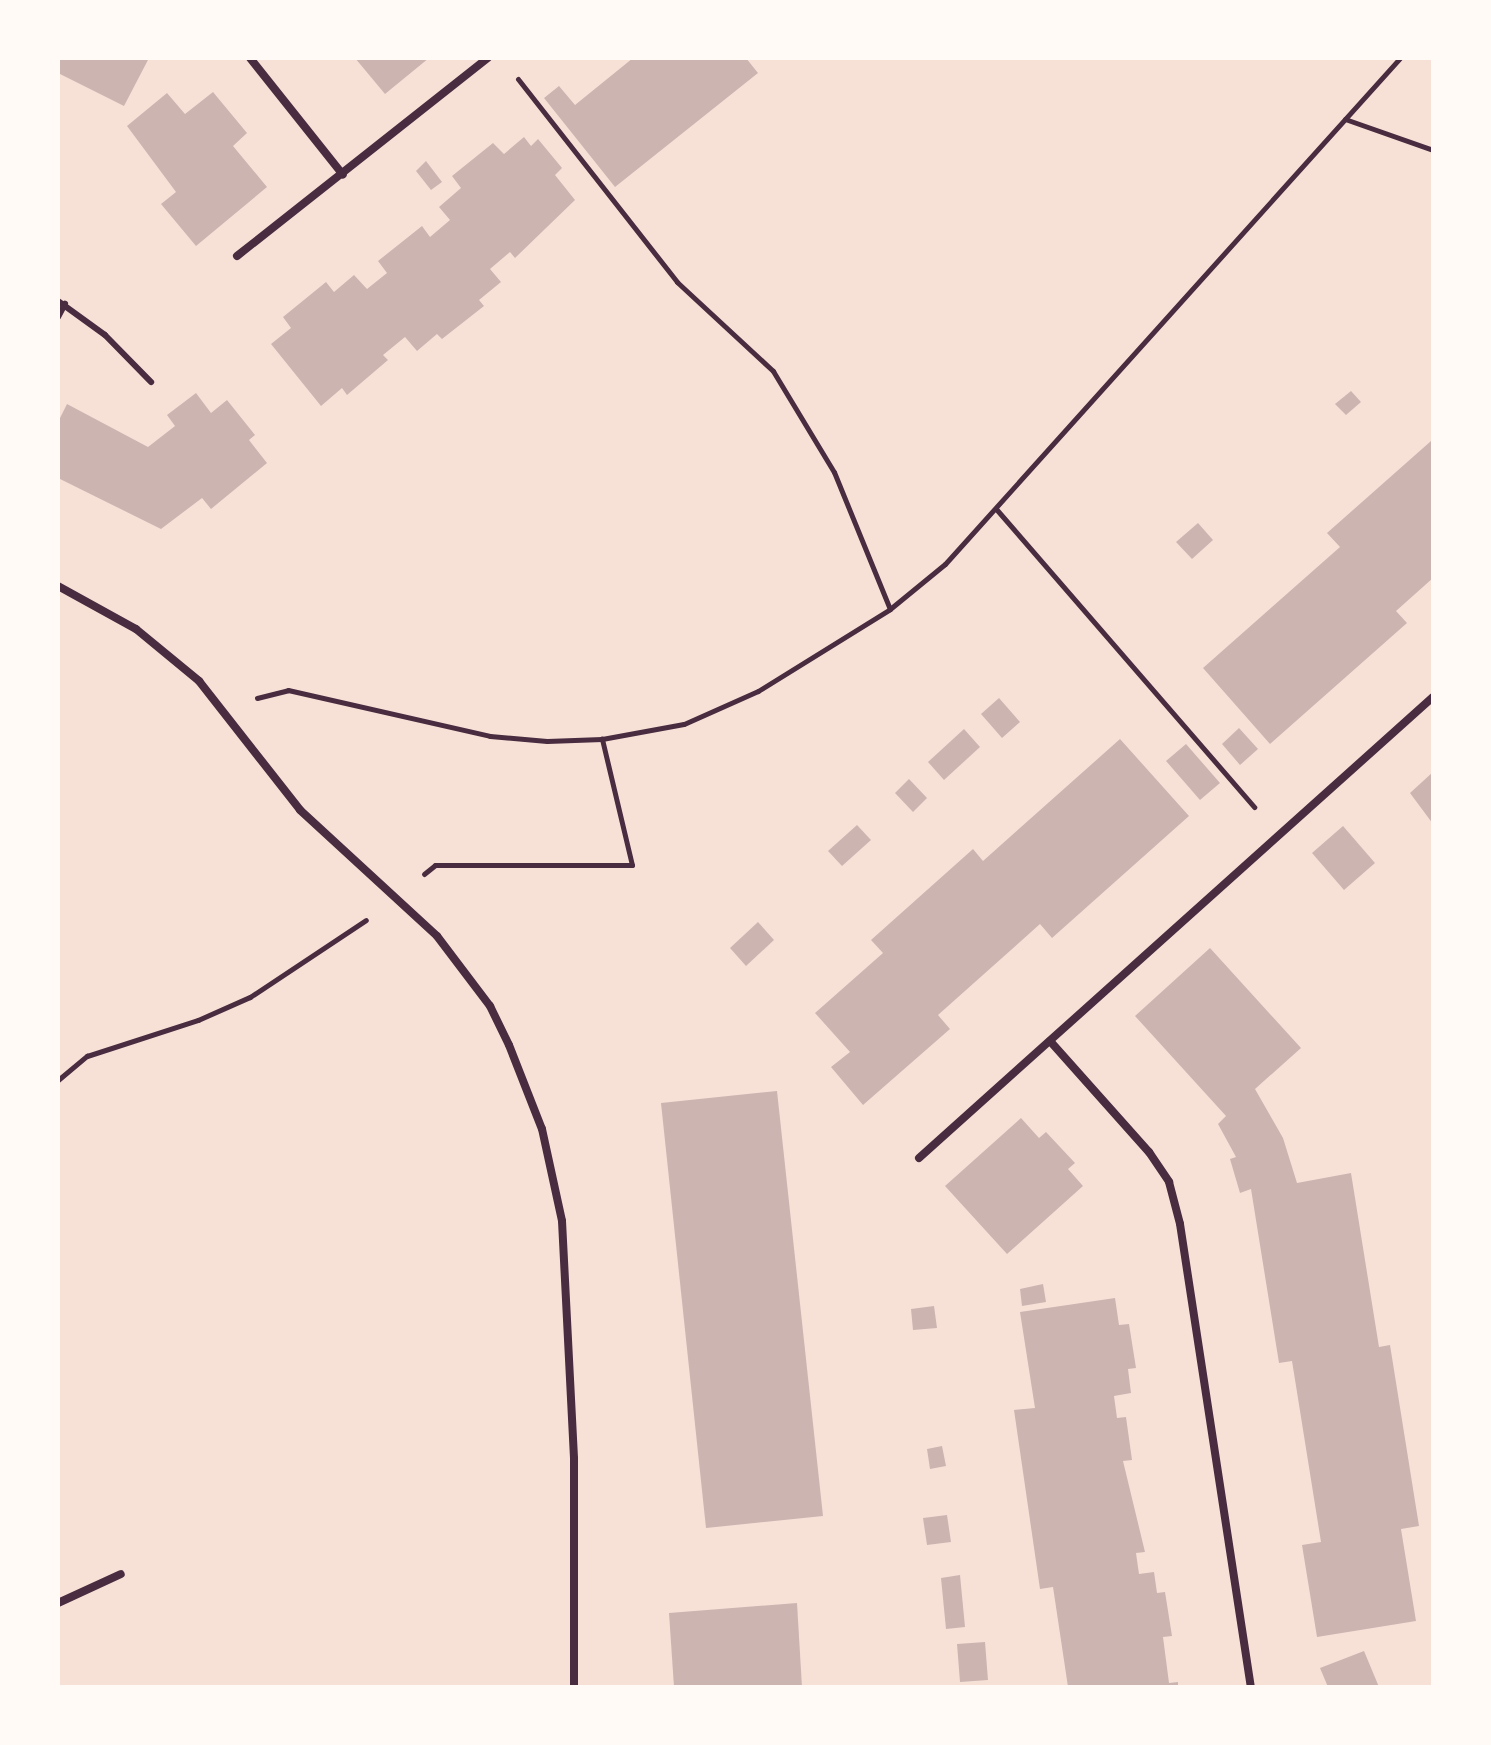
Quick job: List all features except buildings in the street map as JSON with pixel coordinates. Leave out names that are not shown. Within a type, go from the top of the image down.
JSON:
[{"type":"street","points":[[250,58],[343,175]]},
{"type":"street","points":[[237,256],[488,58]]},
{"type":"street","points":[[58,586],[136,629],[199,681],[300,810],[336,847],[399,896],[463,969],[509,1045],[542,1129],[562,1221],[567,1283],[574,1687]]},
{"type":"street","points":[[919,1158],[1433,697]]},
{"type":"street","points":[[1050,1041],[1149,1152],[1169,1182],[1180,1224],[1251,1687]]},
{"type":"street","points":[[58,1603],[121,1574]]},
{"type":"lane","points":[[58,317],[61,302]]},
{"type":"lane","points":[[61,302],[151,382]]},
{"type":"path","points":[[222,707],[288,690],[490,736],[602,739],[684,724],[758,691],[890,609],[945,564],[997,510],[1400,58]]},
{"type":"path","points":[[512,70],[677,282],[773,371],[834,472],[890,609]]},
{"type":"path","points":[[1345,119],[1433,150]]},
{"type":"path","points":[[997,510],[1279,835]]}]
